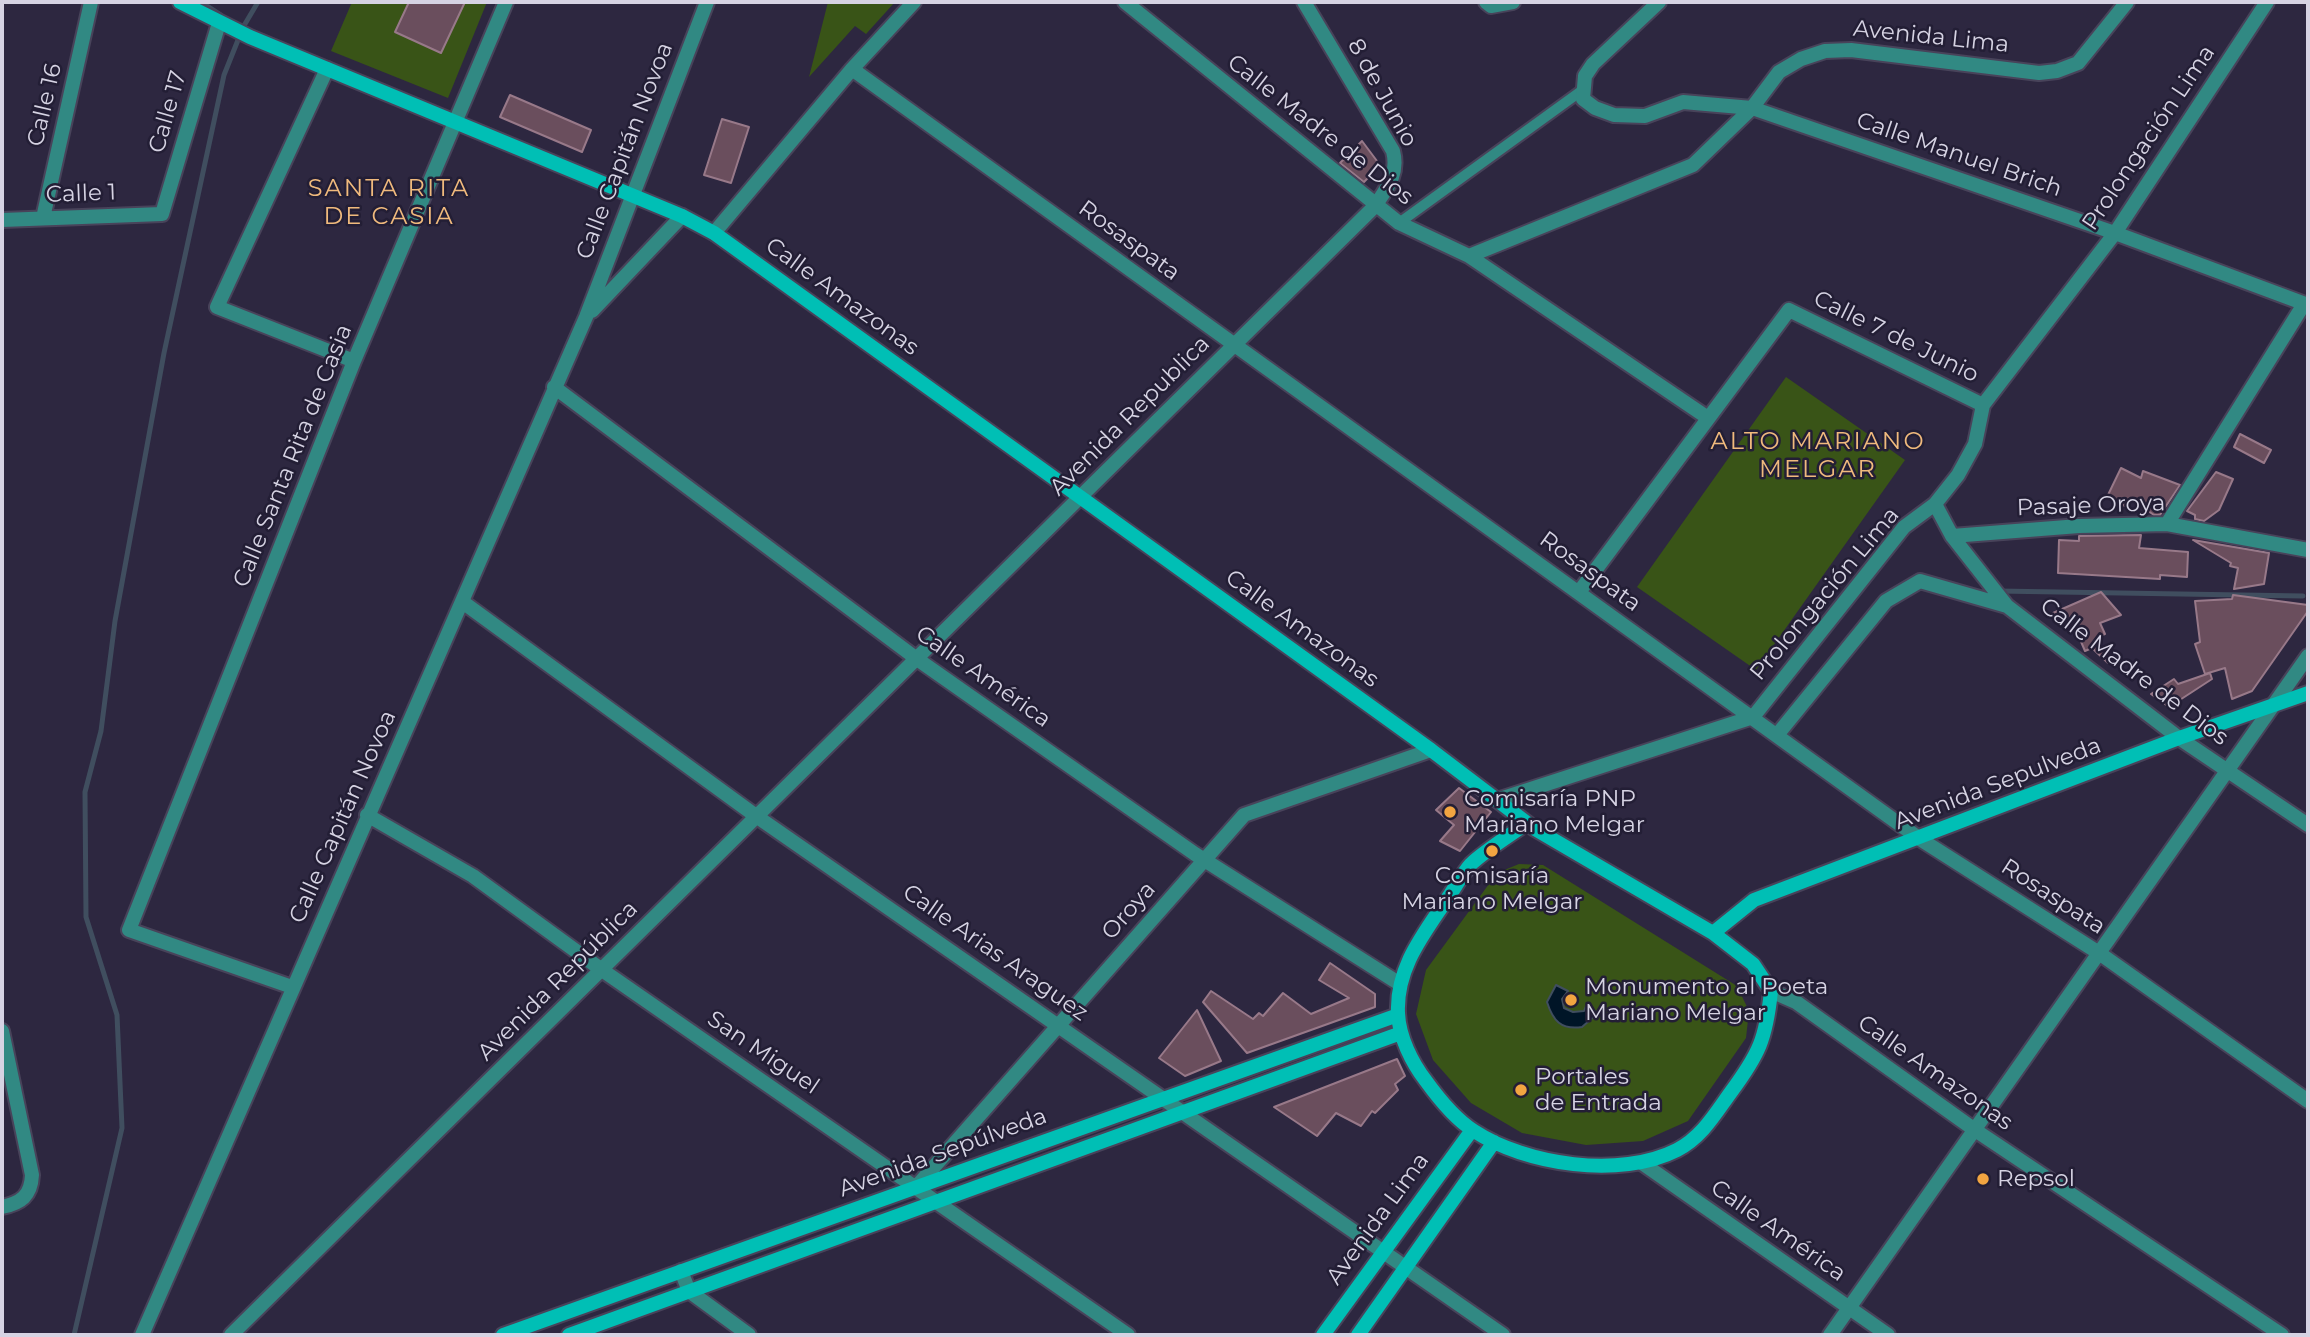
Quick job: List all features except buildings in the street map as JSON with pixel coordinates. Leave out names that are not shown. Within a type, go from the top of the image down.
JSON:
[{"type":"street","name":"Calle 16","points":[[43,218],[91,2]]},
{"type":"street","name":"Calle Amazonas","points":[[180,2],[250,37],[682,216],[715,233],[1431,750],[1527,823],[1713,933],[1753,964],[1771,991],[1796,1002],[1975,1130],[2282,1335]]},
{"type":"street","name":"Calle Santa Rita de Casia","points":[[292,987],[129,930],[354,361],[506,2]]},
{"type":"street","name":"Calle Capitán Novoa","points":[[142,1335],[367,815],[464,603],[586,317],[707,2]]},
{"type":"street","points":[[715,233],[852,69],[914,2]]},
{"type":"street","name":"Calle Madre de Dios","points":[[1125,2],[1374,206],[1399,223],[1469,256],[1708,418]]},
{"type":"street","name":"8 de Junio","points":[[1304,2],[1393,150],[1395,170],[1392,179],[1374,206]]},
{"type":"street","points":[[1486,2],[1491,6],[1513,2]]},
{"type":"street","points":[[1659,2],[1593,64],[1586,76],[1583,99],[1595,108],[1614,115],[1645,116],[1683,102],[1752,108]]},
{"type":"street","name":"Avenida Lima","points":[[1469,256],[1693,165],[1752,108],[1779,72],[1801,59],[1825,51],[1851,50],[2039,72],[2057,71],[2077,63],[2127,2]]},
{"type":"street","name":"Prolongación Lima","points":[[1497,800],[1753,717],[1903,527],[1935,504],[1958,475],[1975,444],[1983,405],[2115,233],[2267,2]]},
{"type":"street","name":"Calle 17","points":[[162,214],[223,25]]},
{"type":"street","points":[[327,69],[217,307],[354,361]]},
{"type":"street","name":"Rosaspata","points":[[852,69],[1920,839],[2099,953],[2308,1101]]},
{"type":"street","name":"Calle Manuel Brich","points":[[1752,108],[2115,233],[2306,304]]},
{"type":"street","name":"Avenida Republica","points":[[917,659],[1374,206]]},
{"type":"street","name":"Calle 1","points":[[2,220],[162,214]]},
{"type":"street","name":"Calle Capitán Novoa","points":[[586,317],[682,216]]},
{"type":"street","points":[[2167,524],[2306,304]]},
{"type":"street","name":"Calle 7 de Junio","points":[[1708,418],[1789,310],[1983,405]]},
{"type":"street","name":"Calle América","points":[[554,387],[917,659],[1204,860],[1400,984]]},
{"type":"street","points":[[1578,592],[1708,418]]},
{"type":"street","points":[[1935,504],[1952,536]]},
{"type":"street","name":"Pasaje Oroya","points":[[1952,536],[2079,526],[2167,524],[2308,550]]},
{"type":"street","name":"Calle Madre de Dios","points":[[1952,536],[2007,606],[2179,738],[2308,825]]},
{"type":"street","points":[[1777,735],[1886,601],[1920,581],[2007,606]]},
{"type":"street","name":"Calle Arias Araguez","points":[[464,603],[756,816],[1503,1335]]},
{"type":"street","points":[[1830,1335],[2277,704],[2308,656]]},
{"type":"street","name":"Avenida República","points":[[231,1335],[917,659]]},
{"type":"street","name":"Avenida Sepulveda","points":[[1713,933],[1754,900],[1920,839],[2179,738],[2308,693]]},
{"type":"street","name":"Oroya","points":[[917,1186],[1244,815],[1431,750]]},
{"type":"street","name":"San Miguel","points":[[367,815],[473,876],[602,970],[917,1186],[1128,1335]]},
{"type":"street","points":[[1527,823],[1470,865],[1411,953],[1400,984],[1398,1014],[1401,1033],[1423,1077],[1438,1098],[1472,1130],[1540,1160],[1591,1165],[1642,1163],[1677,1150],[1699,1135],[1758,1055],[1768,1023],[1771,991]]},
{"type":"street","name":"Avenida Sepúlveda","points":[[503,1335],[1398,1014]]},
{"type":"street","points":[[2,1031],[33,1175],[29,1192],[17,1204],[2,1207]]},
{"type":"street","name":"Avenida Sepúlveda","points":[[569,1335],[1401,1033]]},
{"type":"street","name":"Avenida Lima","points":[[1323,1335],[1472,1130]]},
{"type":"street","points":[[1358,1335],[1494,1142]]},
{"type":"street","name":"Calle América","points":[[1642,1163],[1888,1335]]},
{"type":"street","points":[[681,1271],[689,1291],[749,1335]]},
{"type":"lane","points":[[1399,223],[1584,89]]},
{"type":"green space","points":[[352,2],[487,2],[448,98],[331,51]]},
{"type":"green space","points":[[828,2],[895,2],[866,34],[855,26],[809,77]]},
{"type":"green space","points":[[1786,377],[1905,460],[1756,670],[1637,587]]},
{"type":"green space","points":[[1519,864],[1543,865],[1737,986],[1749,1011],[1746,1038],[1688,1121],[1643,1141],[1586,1145],[1522,1133],[1471,1103],[1433,1060],[1416,1014],[1426,970],[1497,873]]},
{"type":"water","points":[[1556,985],[1568,991],[1562,999],[1564,1008],[1573,1012],[1584,1011],[1586,1006],[1597,1014],[1582,1027],[1569,1027],[1559,1023],[1547,1002]]},
{"type":"waterway","points":[[201,2],[221,15]]},
{"type":"waterway","points":[[242,29],[258,2]]},
{"type":"waterway","points":[[74,1335],[122,1128],[117,1015],[86,917],[85,792],[101,731],[115,621],[164,353],[224,75],[240,35]]},
{"type":"waterway","points":[[1998,591],[2303,596]]},
{"type":"place","name":"Comisaría PNP Mariano Melgar","points":[[1450,812]]},
{"type":"place","name":"Comisaría Mariano Melgar","points":[[1492,851]]},
{"type":"place","name":"Monumento al Poeta Mariano Melgar","points":[[1571,1000]]},
{"type":"place","name":"Portales de Entrada","points":[[1521,1090]]},
{"type":"place","name":"Repsol","points":[[1983,1179]]},
{"type":"district","name":"SANTA RITA DE CASIA","points":[[389,203]]},
{"type":"district","name":"ALTO MARIANO MELGAR","points":[[1818,456]]}]
